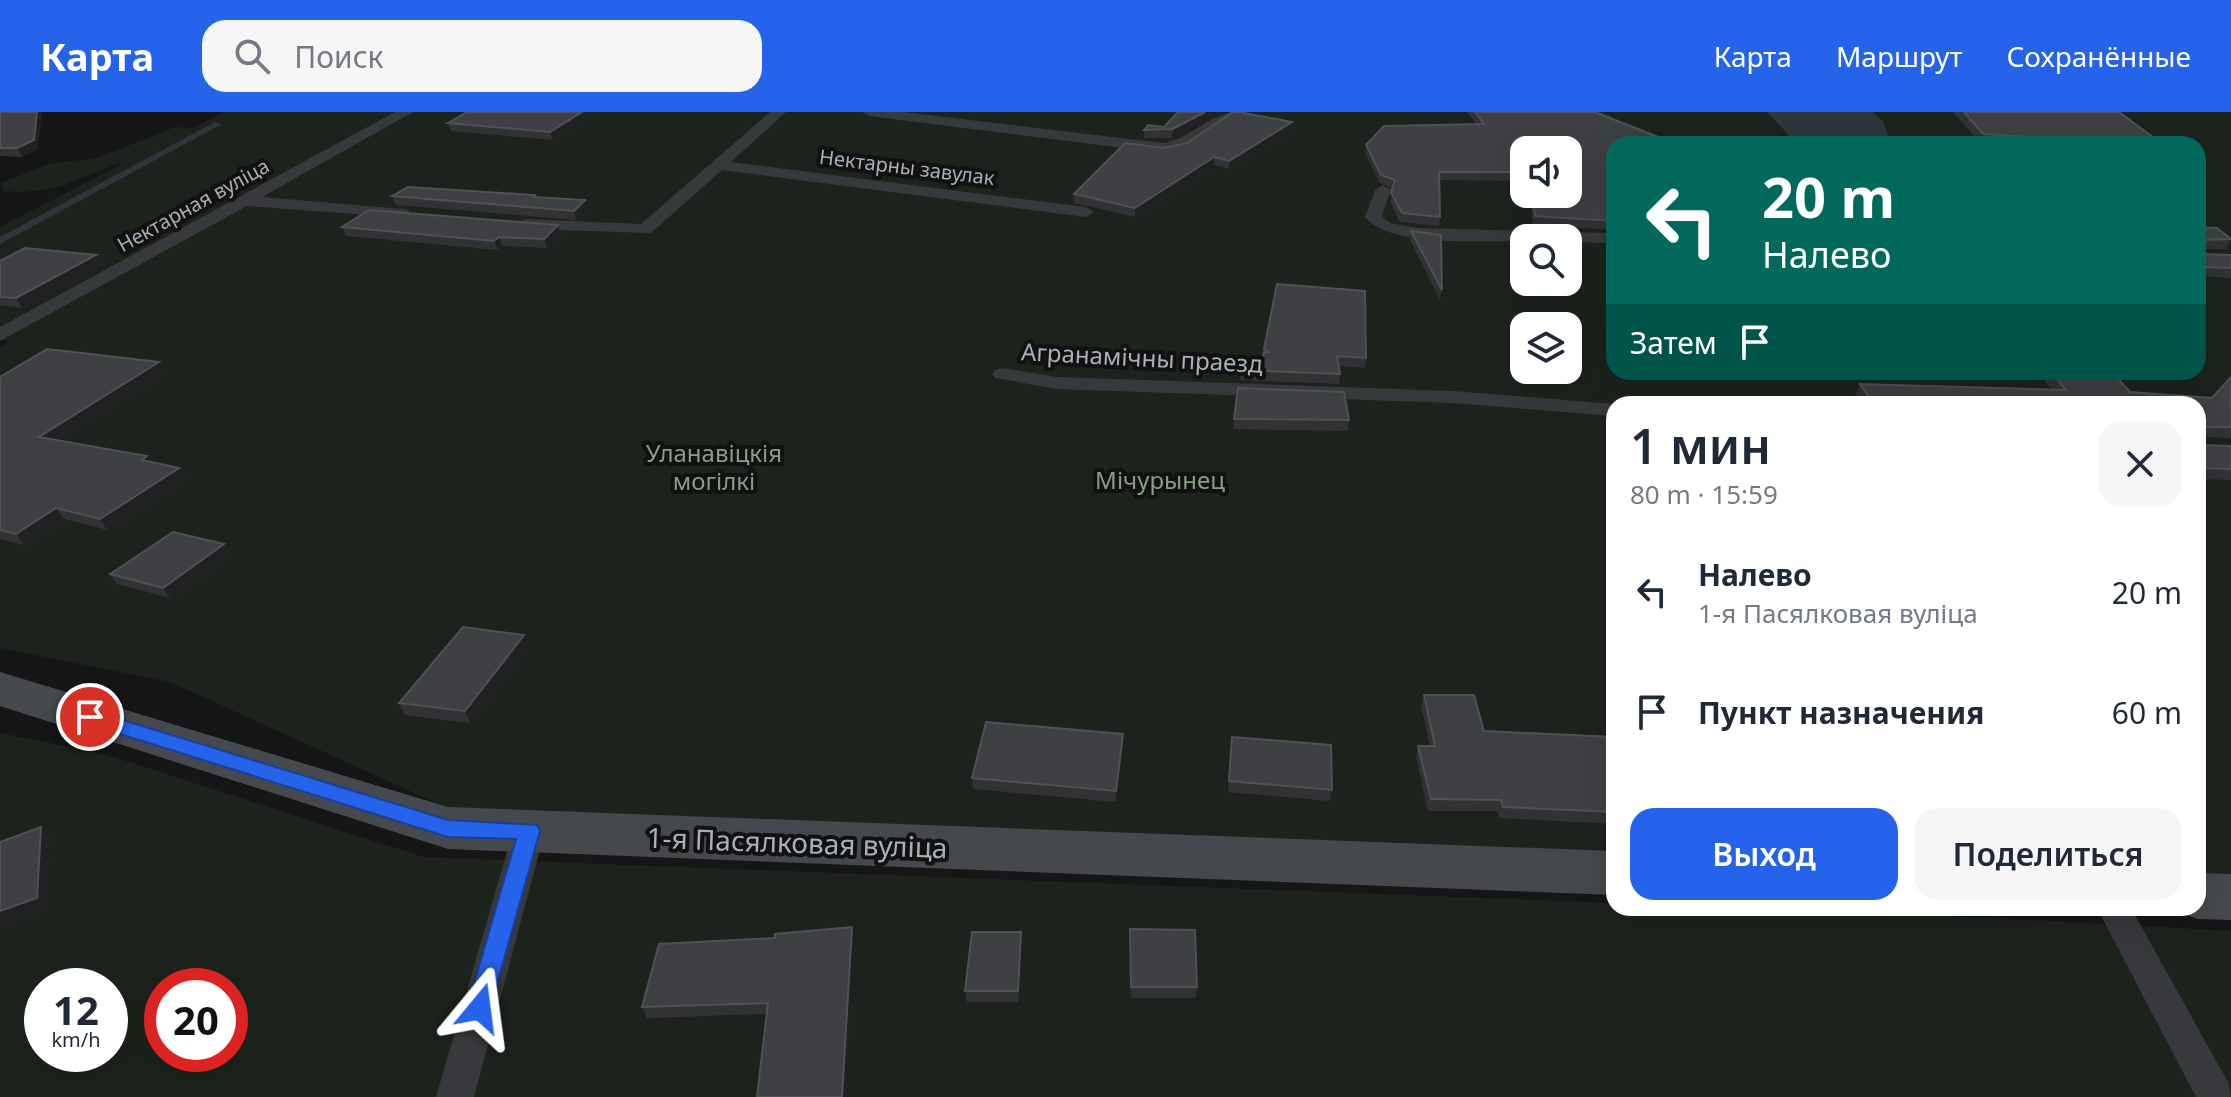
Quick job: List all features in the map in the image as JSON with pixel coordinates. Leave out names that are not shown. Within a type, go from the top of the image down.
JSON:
[{"type":"street","name":"1-я Пасялковая вуліца","points":[[0,689],[448,828],[1606,873]]},
{"type":"street","points":[[2206,896],[2231,897]]},
{"type":"lane","name":"Нектарная вуліца","points":[[0,335],[406,112]]},
{"type":"lane","points":[[514,223],[645,229],[722,165],[779,112]]},
{"type":"lane","points":[[869,112],[1163,148],[1181,145],[1232,112]]},
{"type":"lane","name":"Нектарны завулак","points":[[722,165],[1086,212]]},
{"type":"lane","points":[[1383,190],[1373,217],[1385,227],[1417,233],[1606,238]]},
{"type":"lane","points":[[247,201],[420,215]]},
{"type":"lane","name":"Агранамічны праезд","points":[[1002,374],[1057,383],[1452,397],[1606,409]]},
{"type":"lane","points":[[455,1097],[529,831]]},
{"type":"lane","points":[[2118,916],[2216,1097]]},
{"type":"green space","name":"Мічурынец","points":[[224,112],[2231,112],[2231,901],[2206,899],[2206,396],[1606,396],[1606,870],[456,812],[170,682],[0,648],[0,347],[11,341],[0,340],[0,227],[127,161],[68,184],[40,191],[3,191],[1,183],[48,164],[97,158],[175,127],[192,128]]},
{"type":"green space","points":[[0,733],[101,753],[423,857],[1606,903],[1606,916],[1944,916],[2231,931],[2231,1097],[0,1097]]},
{"type":"shaded area","points":[[1767,112],[1872,112],[1883,121],[1888,136],[1790,136]]},
{"type":"building","points":[[0,112],[37,112],[34,140],[17,148],[0,148]]},
{"type":"building","points":[[467,112],[582,112],[550,132],[448,123]]},
{"type":"building","points":[[1178,112],[1205,112],[1173,129],[1144,130],[1148,125],[1164,127]]},
{"type":"building","points":[[1233,112],[1292,122],[1229,161],[1214,157],[1135,208],[1074,194],[1125,143],[1163,148],[1187,143]]},
{"type":"building","points":[[1475,112],[1595,112],[1656,136],[1606,136],[1606,220],[1535,216],[1534,208],[1582,208],[1582,136],[1510,136],[1510,172],[1439,172],[1440,217],[1402,213],[1391,193],[1395,180],[1381,175],[1366,145],[1384,126],[1484,124]]},
{"type":"building","points":[[1964,112],[2119,112],[2151,136],[2014,136],[1983,134]]},
{"type":"building","points":[[408,187],[585,200],[574,211],[392,196]]},
{"type":"building","points":[[369,210],[558,225],[544,239],[499,237],[494,241],[342,227]]},
{"type":"building","points":[[2206,227],[2217,228],[2231,239],[2206,240]]},
{"type":"building","points":[[1411,231],[1441,235],[1442,290]]},
{"type":"building","points":[[25,248],[96,255],[16,298],[0,297],[0,261]]},
{"type":"building","points":[[2206,254],[2231,255],[2231,268],[2206,267]]},
{"type":"building","points":[[1277,284],[1365,291],[1366,358],[1337,356],[1340,374],[1241,370],[1242,357],[1262,359],[1264,352],[1270,352],[1264,349]]},
{"type":"building","points":[[47,349],[159,362],[39,437],[147,456],[142,460],[179,468],[100,519],[56,508],[16,534],[0,530],[0,377]]},
{"type":"building","points":[[2231,377],[2231,427],[2206,427],[2206,398],[2212,398]]},
{"type":"building","points":[[2058,380],[2119,380],[2130,392],[2185,396],[1868,396],[1860,384],[2066,390]]},
{"type":"building","points":[[1238,388],[1344,392],[1349,420],[1234,419]]},
{"type":"building","points":[[2206,445],[2231,446],[2231,469],[2206,468]]},
{"type":"building","points":[[173,532],[224,544],[163,588],[110,574]]},
{"type":"building","points":[[463,627],[524,635],[465,711],[399,703]]},
{"type":"building","points":[[1424,695],[1474,695],[1484,731],[1606,737],[1606,812],[1503,807],[1501,800],[1431,799],[1418,746],[1435,746]]},
{"type":"building","points":[[986,722],[1123,734],[1116,791],[972,778]]},
{"type":"building","points":[[1232,737],[1331,745],[1332,790],[1229,781]]},
{"type":"building","points":[[41,827],[37,898],[0,911],[0,842]]},
{"type":"building","points":[[852,927],[842,1097],[757,1097],[768,1003],[642,1007],[659,944],[775,938],[775,934]]},
{"type":"building","points":[[1130,929],[1195,930],[1197,987],[1131,987]]},
{"type":"building","points":[[972,932],[1021,932],[1018,991],[965,991]]},
{"type":"waterway","points":[[0,241],[218,124]]},
{"type":"route","points":[[90,717],[448,828],[529,831],[480,1008]]},
{"type":"park label","name":"Уланавіцкія могілкі","points":[[714,466]]}]
